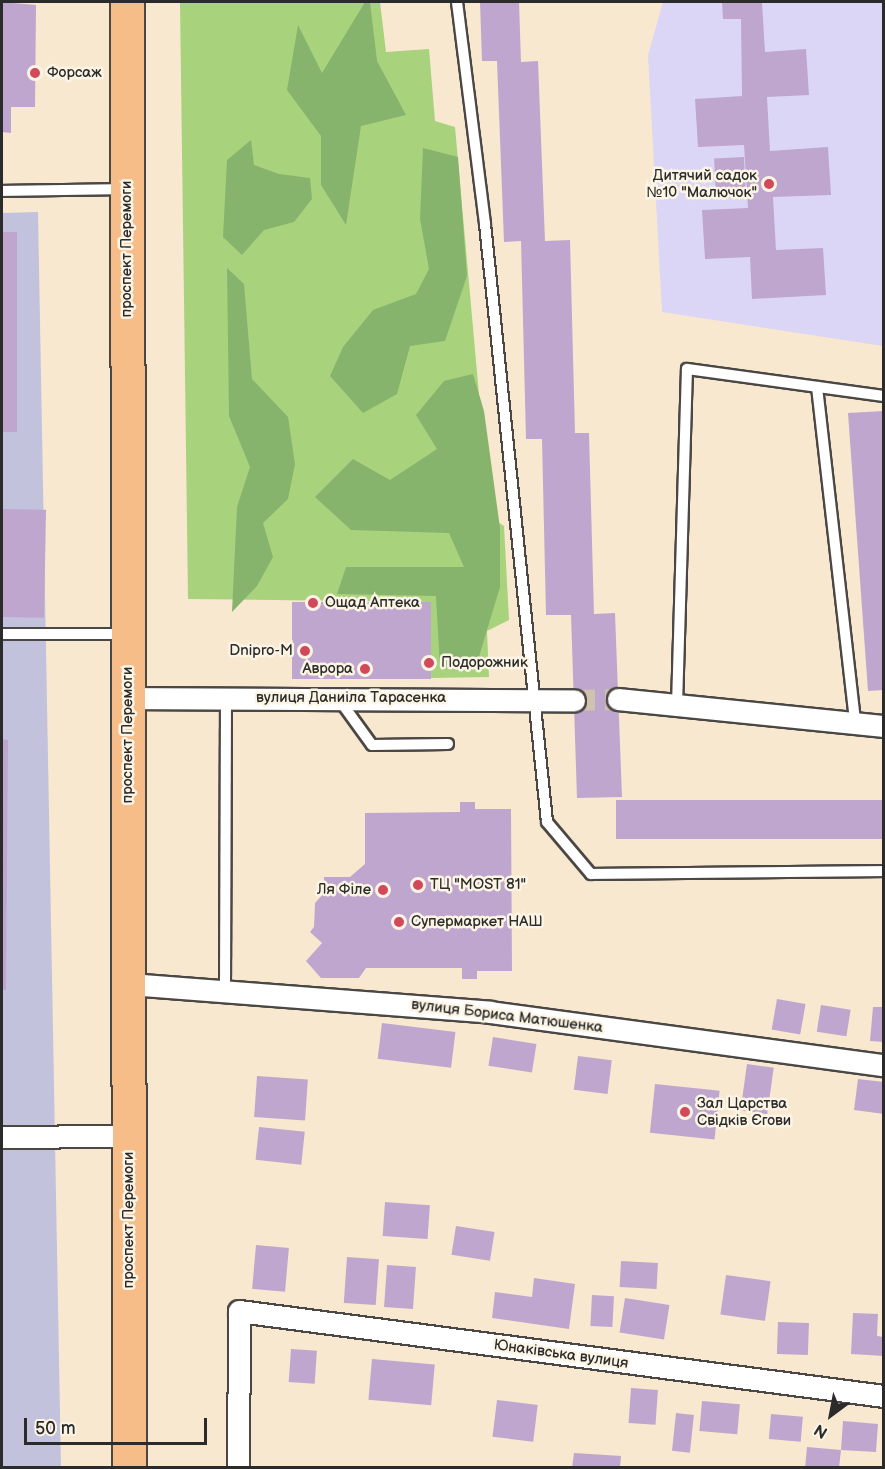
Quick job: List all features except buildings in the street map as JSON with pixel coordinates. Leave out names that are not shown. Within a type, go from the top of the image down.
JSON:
[{"type":"main road","name":"проспект Перемоги","points":[[127,2],[129,1467]]},
{"type":"street","name":"вулиця Даниіла Тарасенка","points":[[128,698],[536,698],[573,700]]},
{"type":"street","points":[[618,699],[884,726]]},
{"type":"street","name":"вулиця Бориса Матюшенка","points":[[130,984],[225,989],[490,1012],[884,1065]]},
{"type":"street","points":[[2,1137],[128,1136]]},
{"type":"street","name":"Юнаківська вулиця","points":[[238,1467],[239,1311],[884,1396]]},
{"type":"lane","points":[[457,2],[536,698],[547,822],[591,874],[884,871]]},
{"type":"lane","points":[[2,191],[127,189]]},
{"type":"lane","points":[[677,705],[687,369],[884,396]]},
{"type":"lane","points":[[817,387],[855,723]]},
{"type":"lane","points":[[2,634],[128,634]]},
{"type":"lane","points":[[225,989],[226,698]]},
{"type":"lane","points":[[338,698],[372,745],[448,744]]},
{"type":"shaded area","name":"Дитячий садок №10 \"Малючок\"","points":[[663,2],[883,2],[883,346],[662,312],[648,55]]},
{"type":"shaded area","points":[[38,212],[61,1468],[2,1467],[2,213]]},
{"type":"green space","points":[[180,2],[380,2],[386,52],[429,49],[435,121],[455,127],[490,517],[504,526],[509,620],[487,631],[489,677],[431,678],[430,602],[188,599]]},
{"type":"green space","points":[[365,2],[370,2],[377,61],[406,115],[361,126],[346,225],[321,185],[321,136],[287,90],[298,25],[322,73]]},
{"type":"green space","points":[[251,140],[254,165],[279,174],[310,178],[312,199],[294,222],[264,230],[242,255],[223,237],[227,160]]},
{"type":"green space","points":[[423,148],[458,157],[467,276],[445,341],[410,346],[397,394],[363,413],[330,376],[343,347],[373,310],[416,294],[429,269],[420,219]]},
{"type":"green space","points":[[227,268],[244,284],[252,379],[288,417],[295,464],[288,499],[263,523],[273,557],[257,586],[232,612],[237,507],[250,467],[229,416]]},
{"type":"green space","points":[[473,374],[484,411],[500,528],[500,587],[478,660],[440,668],[436,596],[337,594],[346,567],[464,567],[449,533],[351,530],[315,497],[353,459],[390,480],[437,449],[416,415],[444,381]]},
{"type":"tunnel","points":[[574,700],[618,699]]},
{"type":"place","name":"Форсаж","points":[[35,73]]},
{"type":"place","name":"Дитячий садок №10 \"Малючок\"","points":[[769,184]]},
{"type":"place","name":"Ощад Аптека","points":[[313,603]]},
{"type":"place","name":"Dnipro-M","points":[[305,651]]},
{"type":"place","name":"Подорожник","points":[[429,663]]},
{"type":"place","name":"Аврора","points":[[365,669]]},
{"type":"place","name":"ТЦ \"MOST 81\"","points":[[418,885]]},
{"type":"place","name":"Ля Філе","points":[[383,890]]},
{"type":"place","name":"Супермаркет НАШ","points":[[399,922]]},
{"type":"place","name":"Зал Царства Свідків Єгови","points":[[685,1112]]}]
